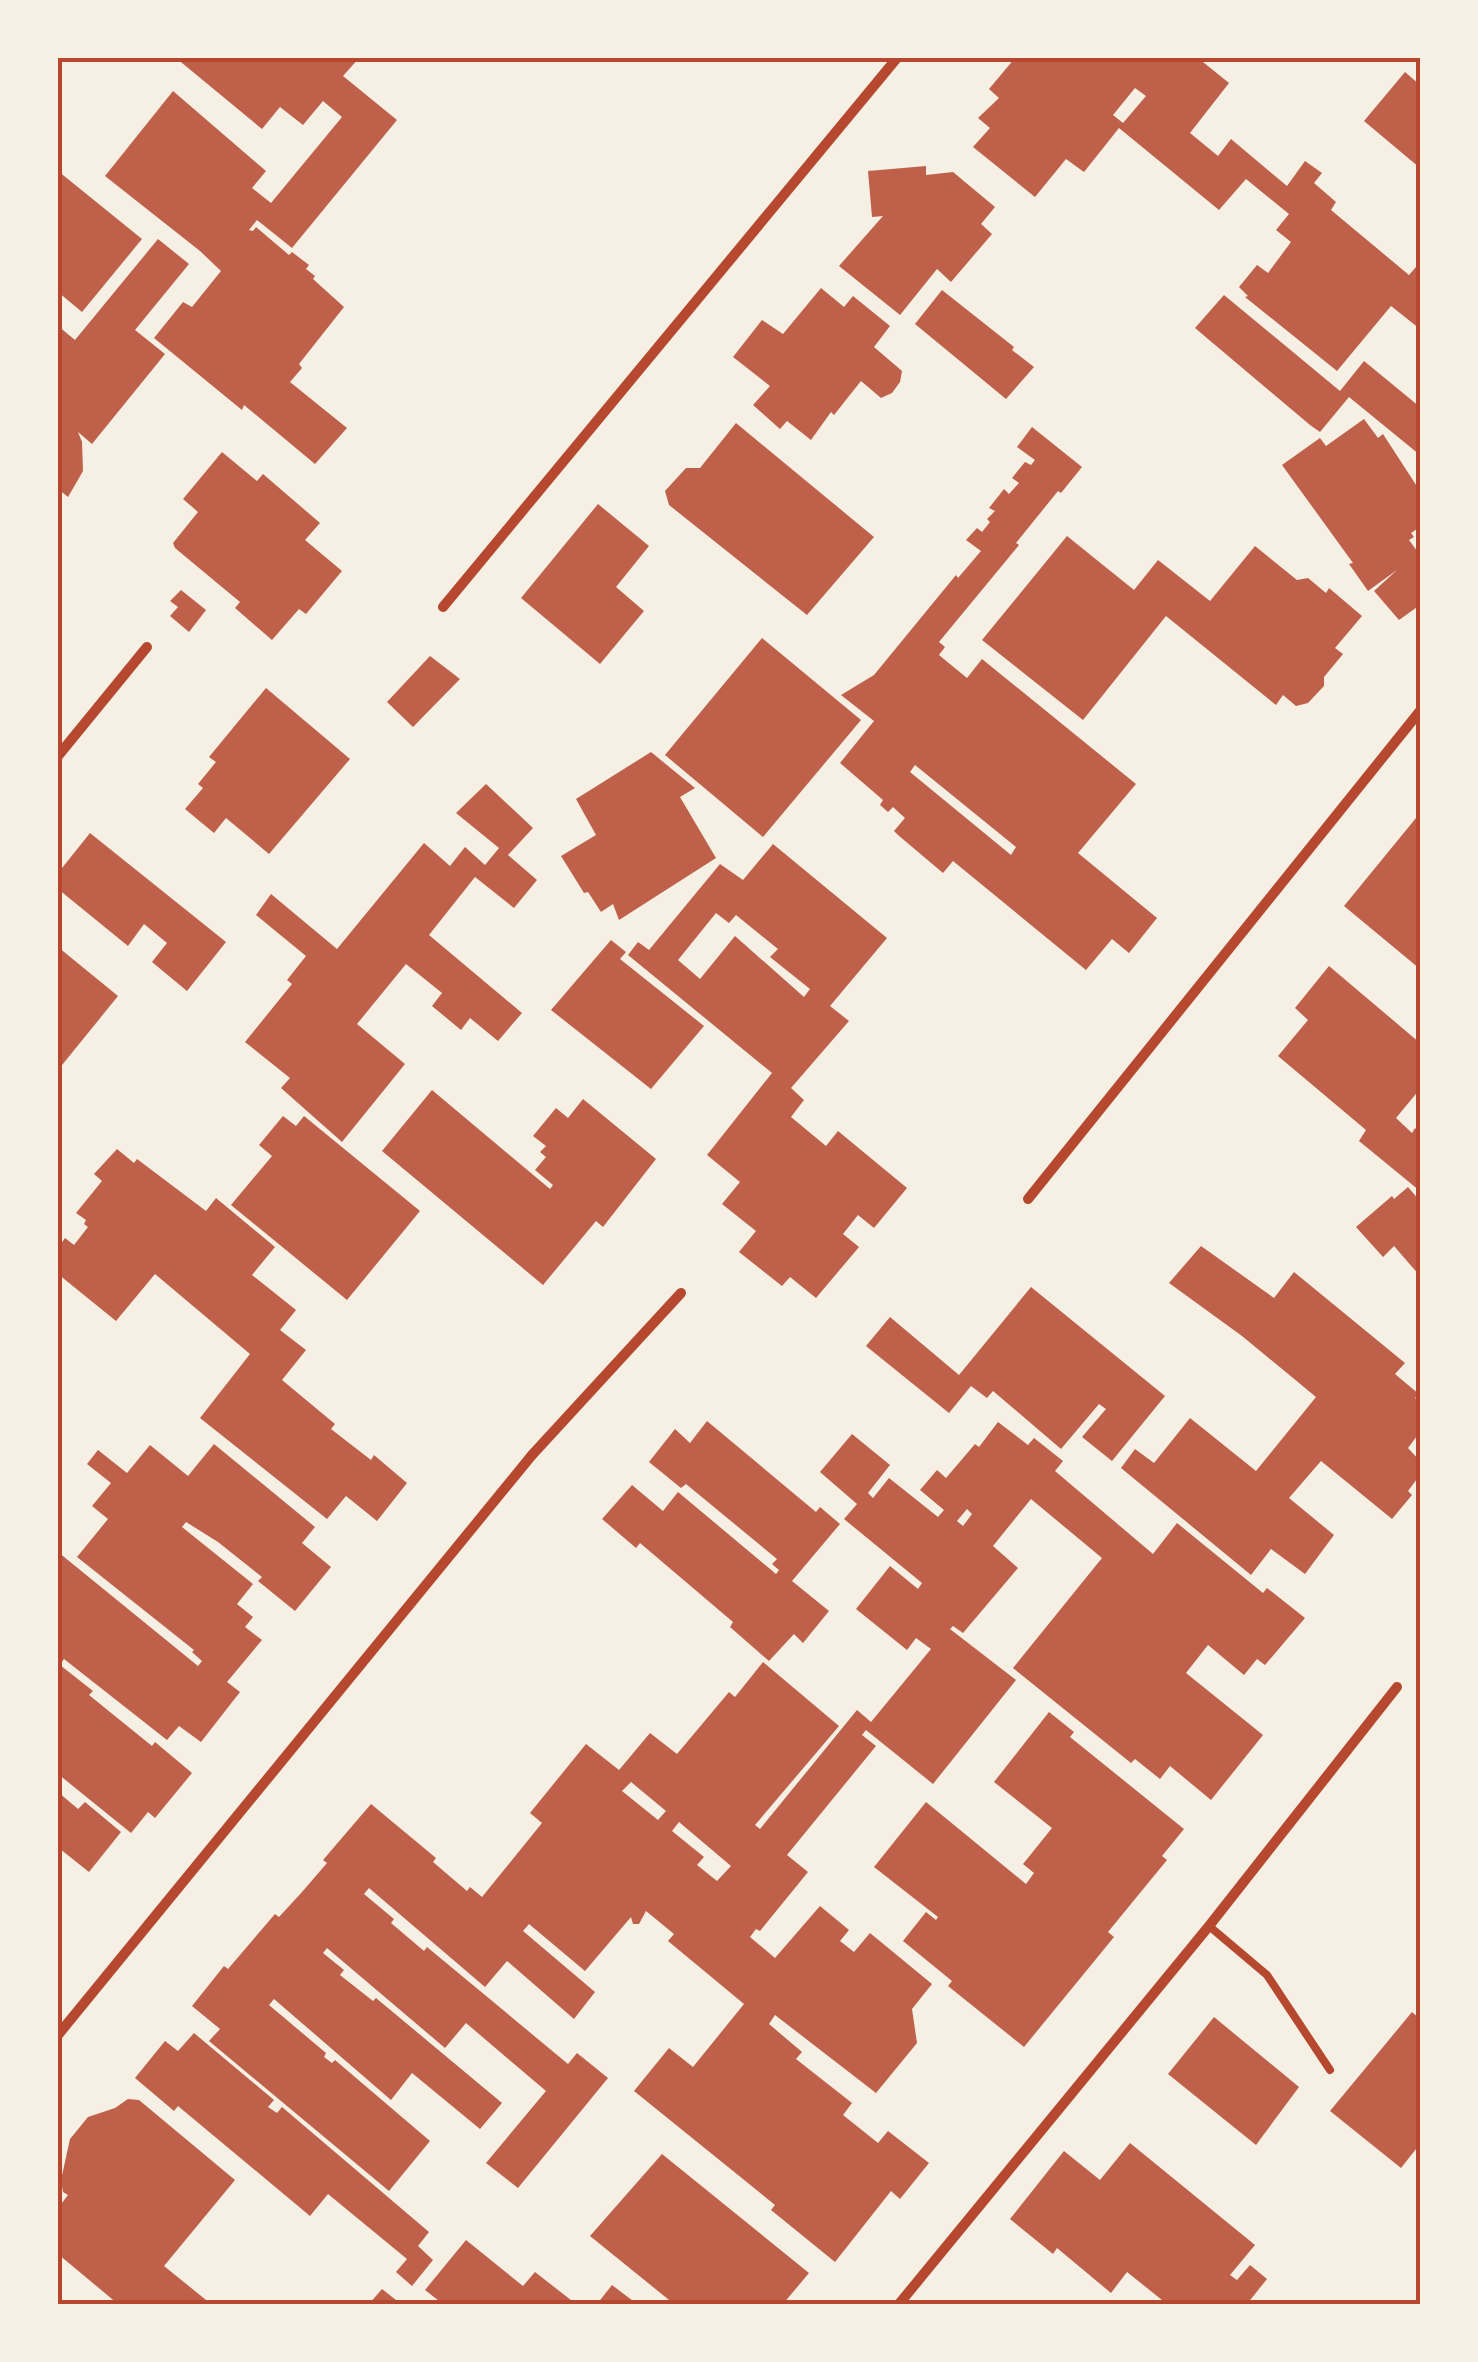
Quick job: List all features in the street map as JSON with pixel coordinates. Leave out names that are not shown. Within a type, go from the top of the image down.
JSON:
[{"type":"street","points":[[442,607],[897,58]]},
{"type":"street","points":[[58,756],[147,647]]},
{"type":"street","points":[[1028,1199],[1420,712]]},
{"type":"street","points":[[58,2035],[532,1455],[681,1293]]},
{"type":"street","points":[[898,2304],[1209,1926],[1397,1687]]},
{"type":"lane","points":[[1209,1926],[1268,1974],[1330,2070]]},
{"type":"building","points":[[176,58],[359,58],[343,76],[397,120],[292,248],[257,220],[249,230],[256,227],[289,255],[292,252],[309,265],[306,269],[315,276],[313,279],[344,307],[299,364],[302,368],[290,382],[347,428],[315,464],[154,338],[183,302],[192,307],[221,271],[105,176],[173,91],[266,171],[252,188],[271,203],[342,117],[323,101],[303,125],[280,107],[262,129]]},
{"type":"building","points":[[1015,58],[1198,58],[1229,83],[1190,133],[1218,156],[1231,139],[1287,186],[1305,161],[1322,173],[1314,183],[1336,202],[1331,210],[1409,275],[1416,267],[1420,271],[1420,329],[1391,306],[1337,371],[1245,297],[1248,296],[1239,287],[1257,265],[1268,273],[1291,242],[1276,230],[1289,214],[1246,179],[1219,210],[1119,128],[1084,172],[1066,159],[1035,197],[973,147],[990,128],[978,118],[999,98],[989,89]],"holes":[[[1135,88],[1146,96],[1123,123],[1113,115]]]},
{"type":"building","points":[[1405,72],[1420,85],[1420,168],[1364,121]]},
{"type":"building","points":[[926,166],[926,175],[953,172],[995,207],[981,224],[992,234],[951,282],[937,269],[900,315],[839,266],[883,216],[872,217],[868,171]]},
{"type":"building","points":[[58,171],[142,239],[82,312],[58,292]]},
{"type":"building","points":[[158,239],[189,264],[135,330],[165,354],[92,444],[78,432],[83,471],[68,497],[58,489],[58,326],[75,340]]},
{"type":"building","points":[[821,288],[844,307],[853,296],[890,326],[874,347],[902,371],[892,393],[881,398],[861,381],[811,440],[787,421],[780,429],[753,405],[770,386],[733,357],[762,320],[783,334]]},
{"type":"building","points":[[942,290],[1034,367],[1006,399],[915,324]]},
{"type":"building","points":[[1224,295],[1340,391],[1364,361],[1420,407],[1420,455],[1349,397],[1320,432],[1310,425],[1195,328]]},
{"type":"building","points":[[1364,419],[1378,438],[1383,434],[1420,491],[1420,527],[1409,540],[1420,555],[1420,605],[1399,620],[1374,591],[1397,570],[1368,591],[1349,564],[1353,563],[1282,465],[1320,438],[1326,446]]},
{"type":"building","points":[[736,423],[874,537],[807,615],[669,505],[665,491],[686,468],[700,468]]},
{"type":"building","points":[[1032,427],[1082,467],[1061,493],[1058,491],[939,642],[945,647],[939,655],[967,678],[982,659],[1136,784],[1078,853],[1157,918],[1129,953],[1112,939],[1086,970],[953,861],[943,873],[894,831],[905,818],[893,807],[888,812],[880,805],[883,800],[840,763],[874,721],[841,695],[874,675],[956,575],[958,578],[981,551],[966,540],[977,528],[982,532],[995,511],[989,508],[1004,489],[1009,494],[1019,483],[1012,478],[1025,462],[1031,465],[1035,460],[1017,447]],"holes":[[[915,765],[1016,847],[1011,855],[910,772]]]},
{"type":"building","points":[[222,452],[257,481],[263,474],[320,523],[305,540],[342,571],[306,614],[299,609],[272,640],[235,608],[240,602],[173,543],[198,512],[183,499]]},
{"type":"building","points":[[598,504],[649,546],[616,587],[644,611],[600,664],[521,598]]},
{"type":"building","points":[[1067,536],[1134,590],[1158,560],[1210,601],[1255,546],[1297,580],[1308,578],[1326,593],[1329,588],[1362,616],[1335,648],[1343,654],[1324,677],[1324,686],[1308,703],[1296,706],[1283,695],[1276,705],[1166,616],[1083,720],[982,640]]},
{"type":"building","points":[[181,590],[206,610],[189,632],[170,616],[178,607],[170,601]]},
{"type":"building","points":[[762,638],[861,720],[763,837],[665,755]]},
{"type":"building","points":[[430,656],[460,679],[413,727],[387,702]]},
{"type":"building","points":[[266,688],[350,759],[269,854],[226,818],[214,833],[185,809],[203,788],[198,784],[216,762],[209,757]]},
{"type":"building","points":[[651,752],[695,788],[680,797],[716,858],[619,920],[613,904],[601,912],[561,856],[596,835],[576,799]]},
{"type":"building","points":[[486,784],[533,828],[508,855],[537,880],[514,908],[475,877],[429,935],[522,1013],[498,1041],[470,1018],[461,1030],[432,1006],[442,993],[406,964],[357,1024],[405,1064],[342,1142],[281,1088],[290,1078],[245,1042],[292,984],[287,980],[306,956],[256,915],[271,894],[337,949],[424,843],[450,866],[465,847],[485,865],[499,848],[456,813]]},
{"type":"building","points":[[1416,818],[1420,822],[1420,969],[1344,906]]},
{"type":"building","points":[[90,833],[226,942],[187,991],[152,962],[167,943],[144,924],[128,946],[58,889],[58,873]]},
{"type":"building","points":[[773,844],[887,938],[830,1006],[849,1021],[791,1088],[804,1100],[791,1117],[826,1146],[838,1131],[907,1188],[874,1228],[858,1215],[843,1234],[859,1247],[816,1298],[790,1277],[782,1286],[739,1252],[756,1231],[722,1204],[740,1182],[707,1155],[772,1073],[628,955],[638,942],[649,950],[720,864],[743,880]],"holes":[[[716,913],[729,923],[736,915],[778,949],[770,957],[810,989],[804,997],[735,936],[700,979],[678,960]]]},
{"type":"building","points":[[611,940],[626,952],[620,959],[704,1026],[651,1089],[551,1010]]},
{"type":"building","points":[[58,947],[118,996],[58,1070]]},
{"type":"building","points":[[1329,966],[1420,1043],[1420,1089],[1396,1118],[1412,1133],[1415,1128],[1420,1133],[1420,1191],[1359,1141],[1366,1130],[1278,1056],[1308,1020],[1295,1008]]},
{"type":"building","points":[[432,1090],[550,1189],[553,1185],[535,1170],[546,1157],[540,1152],[546,1146],[533,1136],[556,1108],[568,1118],[583,1099],[656,1159],[603,1227],[596,1221],[543,1285],[382,1151]]},
{"type":"building","points":[[283,1116],[296,1126],[304,1116],[420,1211],[347,1300],[231,1205],[272,1156],[259,1145]]},
{"type":"building","points":[[117,1149],[134,1163],[137,1159],[206,1211],[216,1198],[275,1247],[252,1275],[296,1310],[280,1330],[306,1350],[282,1380],[335,1424],[331,1429],[371,1460],[374,1455],[407,1483],[377,1521],[346,1496],[327,1519],[200,1418],[250,1354],[155,1274],[116,1321],[58,1274],[58,1248],[65,1238],[74,1245],[88,1227],[84,1224],[86,1220],[76,1213],[102,1181],[94,1174]]},
{"type":"building","points":[[1408,1187],[1420,1201],[1420,1276],[1394,1246],[1383,1257],[1356,1227]]},
{"type":"building","points":[[1201,1246],[1274,1298],[1294,1272],[1405,1363],[1395,1374],[1420,1395],[1415,1398],[1420,1403],[1420,1432],[1408,1448],[1420,1461],[1420,1475],[1408,1491],[1412,1495],[1392,1519],[1321,1461],[1289,1498],[1334,1535],[1305,1574],[1271,1549],[1251,1575],[1121,1468],[1135,1449],[1154,1463],[1190,1418],[1256,1471],[1316,1397],[1169,1283]]},
{"type":"building","points":[[1031,1287],[1165,1396],[1112,1461],[1082,1437],[1106,1409],[1099,1404],[1061,1449],[993,1391],[987,1398],[971,1386],[949,1413],[866,1346],[890,1317],[959,1375]]},
{"type":"building","points":[[707,1421],[816,1512],[820,1507],[840,1524],[792,1581],[829,1611],[803,1643],[794,1634],[769,1661],[730,1627],[733,1622],[640,1543],[636,1548],[602,1519],[632,1485],[663,1511],[678,1492],[776,1574],[779,1570],[772,1564],[777,1559],[686,1484],[681,1488],[649,1462],[675,1429],[690,1443]]},
{"type":"building","points":[[998,1422],[1028,1445],[1034,1438],[1063,1461],[1055,1471],[1153,1554],[1177,1523],[1263,1593],[1267,1588],[1305,1618],[1265,1665],[1257,1659],[1244,1675],[1208,1645],[1186,1673],[1263,1735],[1211,1800],[1170,1766],[1160,1779],[1135,1759],[1131,1763],[1013,1668],[1102,1558],[1031,1499],[993,1546],[1018,1568],[963,1633],[953,1626],[950,1629],[1016,1680],[933,1784],[866,1730],[862,1735],[876,1746],[787,1855],[808,1872],[760,1931],[756,1929],[750,1937],[775,1958],[820,1906],[849,1930],[840,1941],[854,1952],[870,1933],[932,1984],[912,2009],[917,2043],[876,2093],[775,2015],[769,2024],[802,2052],[796,2059],[852,2103],[843,2115],[878,2143],[888,2131],[929,2163],[900,2199],[891,2191],[835,2262],[771,2210],[775,2205],[634,2091],[669,2048],[693,2067],[744,2004],[668,1941],[674,1934],[646,1911],[639,1924],[633,1924],[631,1917],[585,1971],[529,1924],[523,1931],[595,1992],[574,2019],[507,1961],[485,1987],[369,1888],[364,1894],[424,1951],[427,1947],[568,2064],[577,2053],[608,2078],[518,2188],[486,2163],[546,2091],[466,2023],[445,2048],[327,1948],[323,1953],[344,1970],[340,1975],[373,2001],[376,1998],[502,2103],[480,2129],[412,2073],[391,2100],[274,1999],[269,2005],[326,2053],[324,2057],[332,2063],[335,2060],[430,2141],[389,2191],[209,2041],[220,2029],[192,2006],[224,1966],[228,1969],[275,1914],[279,1917],[302,1892],[327,1863],[323,1860],[371,1804],[436,1858],[433,1862],[467,1891],[470,1887],[482,1897],[542,1823],[530,1813],[586,1744],[619,1770],[650,1733],[677,1754],[729,1692],[735,1697],[763,1662],[839,1726],[755,1825],[760,1829],[857,1710],[871,1722],[931,1649],[916,1638],[907,1650],[856,1609],[890,1566],[918,1589],[922,1583],[844,1519],[857,1504],[820,1472],[852,1434],[890,1465],[868,1493],[873,1498],[889,1478],[938,1517],[944,1510],[920,1490],[937,1470],[946,1478],[975,1444],[979,1447]],"holes":[[[967,1509],[972,1514],[963,1526],[957,1521]],[[631,1782],[666,1811],[658,1820],[622,1791]],[[679,1822],[731,1866],[717,1881],[697,1865],[704,1857],[672,1831]]]},
{"type":"building","points":[[214,1444],[315,1527],[302,1543],[331,1567],[295,1611],[258,1581],[262,1577],[218,1542],[186,1522],[182,1527],[253,1584],[237,1604],[253,1617],[245,1627],[262,1640],[227,1682],[240,1692],[201,1742],[179,1726],[167,1740],[64,1659],[60,1665],[93,1691],[89,1695],[192,1773],[155,1818],[148,1812],[131,1833],[58,1774],[58,1552],[198,1666],[202,1661],[194,1650],[77,1557],[108,1519],[92,1506],[111,1483],[87,1464],[98,1450],[127,1473],[150,1445],[188,1476]]},
{"type":"building","points":[[1049,1712],[1074,1732],[1070,1737],[1184,1829],[1162,1856],[1167,1860],[1108,1932],[1114,1937],[1024,2047],[948,1986],[952,1981],[903,1941],[926,1912],[936,1920],[938,1917],[874,1867],[926,1802],[1026,1884],[1034,1873],[1023,1864],[1052,1828],[994,1782]]},
{"type":"building","points":[[58,1792],[78,1809],[85,1802],[121,1832],[89,1872],[60,1849],[58,1852]]},
{"type":"building","points":[[1412,2012],[1420,2019],[1420,2144],[1401,2168],[1330,2111]]},
{"type":"building","points":[[1214,2017],[1299,2087],[1256,2145],[1168,2074]]},
{"type":"building","points":[[194,2033],[274,2100],[268,2107],[277,2113],[282,2107],[429,2232],[418,2246],[433,2260],[412,2286],[396,2272],[407,2259],[328,2194],[310,2216],[178,2106],[174,2111],[135,2078],[165,2041],[178,2051]]},
{"type":"building","points":[[128,2099],[139,2100],[235,2180],[164,2266],[211,2304],[118,2304],[58,2254],[58,2208],[68,2195],[63,2192],[61,2180],[70,2139],[88,2117]]},
{"type":"building","points":[[1130,2143],[1255,2245],[1230,2275],[1237,2280],[1250,2265],[1267,2279],[1247,2304],[1167,2304],[1127,2272],[1111,2293],[1057,2248],[1053,2254],[1010,2219],[1064,2151],[1100,2180]]},
{"type":"building","points":[[662,2154],[809,2273],[783,2304],[674,2304],[590,2236]]},
{"type":"building","points":[[466,2240],[523,2286],[535,2272],[576,2304],[443,2304],[425,2290]]},
{"type":"building","points":[[612,2285],[637,2304],[597,2304]]},
{"type":"building","points":[[382,2289],[401,2304],[369,2304]]}]
